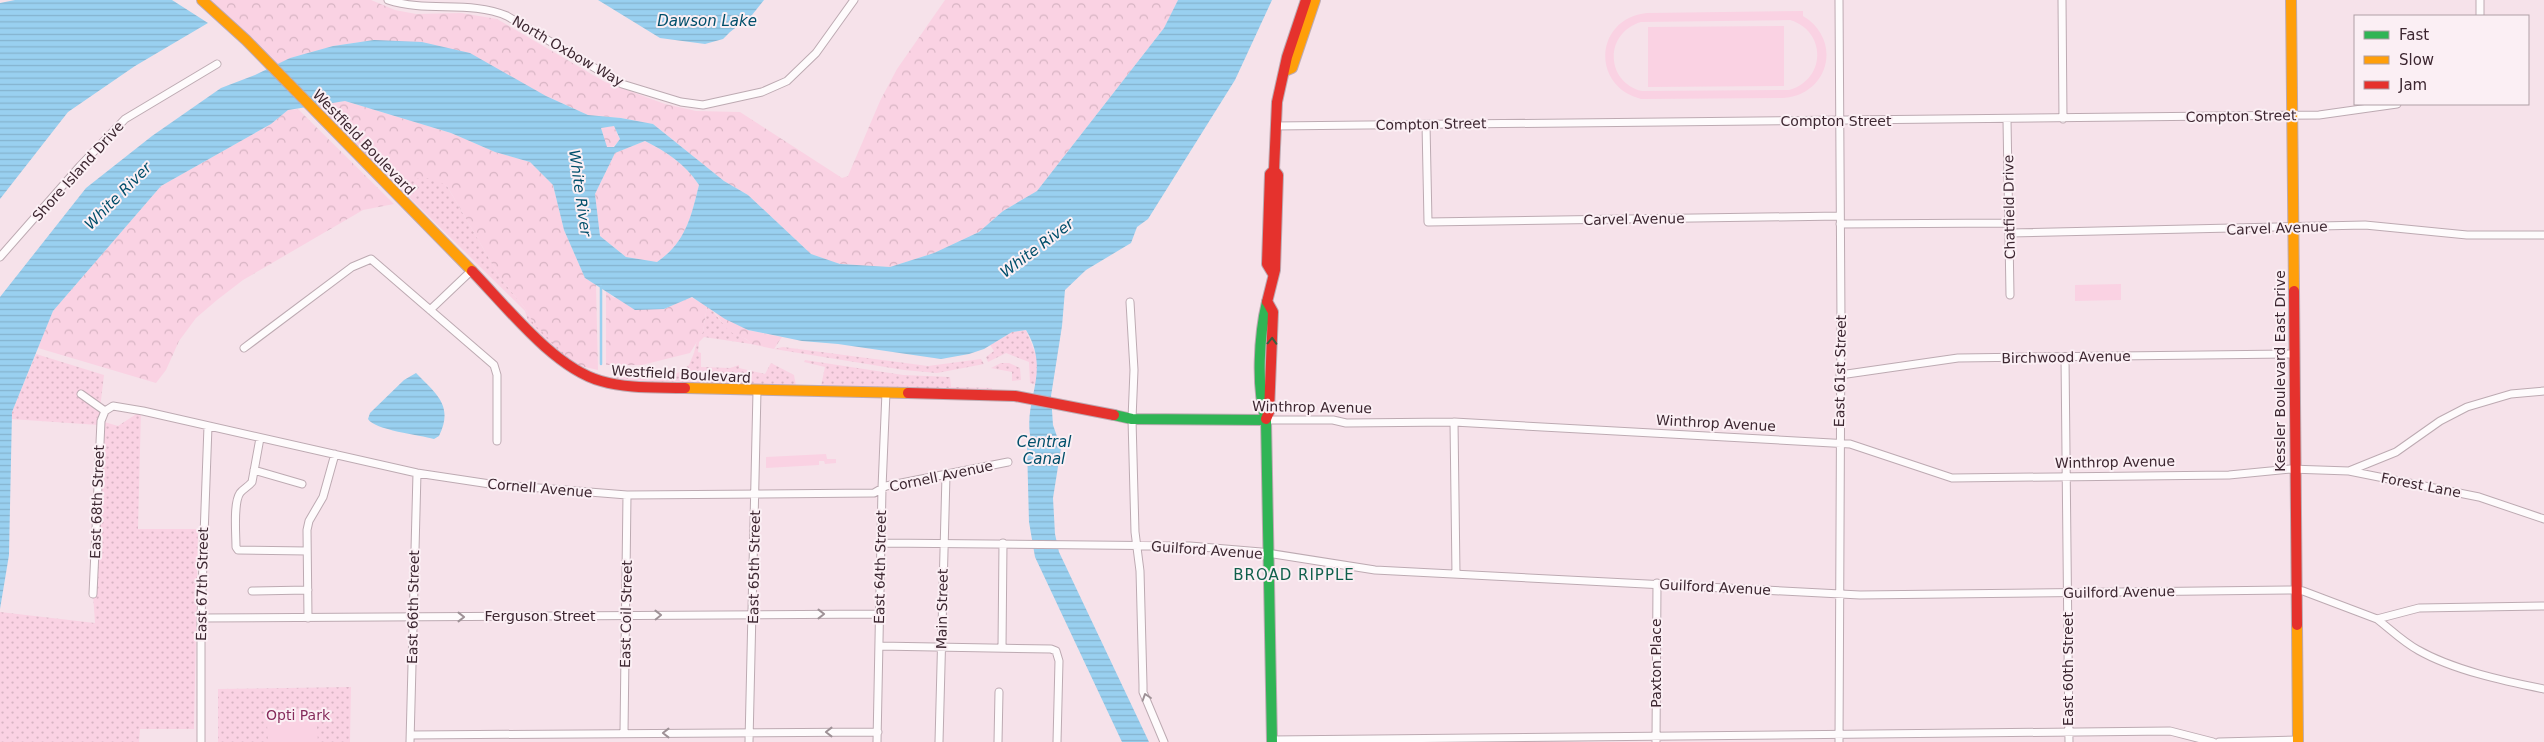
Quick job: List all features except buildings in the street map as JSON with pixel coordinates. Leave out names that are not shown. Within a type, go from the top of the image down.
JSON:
[{"type":"street","name":"Westfield Boulevard","points":[[202,0],[246,40],[559,359],[590,379],[608,384],[635,387],[757,391],[886,392],[1027,398],[1061,403],[1132,419]]},
{"type":"street","name":"North Oxbow Way","points":[[388,0],[417,6],[492,9],[622,84],[696,105],[710,104],[762,92],[787,81],[816,53],[854,0]]},
{"type":"street","points":[[1306,0],[1277,102],[1274,170],[1278,175],[1275,270],[1264,315],[1261,359],[1261,404],[1266,420],[1272,741],[1839,739],[2175,731],[2213,742]]},
{"type":"street","points":[[1285,71],[1292,68],[1315,0]]},
{"type":"street","name":"East 61st Street","points":[[1839,0],[1839,739]]},
{"type":"street","points":[[2062,0],[2063,119]]},
{"type":"street","name":"Kessler Boulevard East Drive","points":[[2291,0],[2298,741]]},
{"type":"street","points":[[2480,0],[2480,15]]},
{"type":"street","name":"Shore Island Drive","points":[[0,257],[80,166],[125,119],[217,64]]},
{"type":"street","name":"Compton Street","points":[[1275,126],[1839,122],[2291,116],[2337,114],[2391,105]]},
{"type":"street","name":"Chatfield Drive","points":[[2008,120],[2010,295]]},
{"type":"street","name":"Carvel Avenue","points":[[1426,124],[1428,222],[1840,220],[2009,222]]},
{"type":"street","name":"Carvel Avenue","points":[[2010,233],[2365,225],[2459,235],[2544,235]]},
{"type":"street","points":[[244,348],[352,267],[371,259],[494,365],[497,375],[497,441]]},
{"type":"street","points":[[430,310],[472,271]]},
{"type":"street","points":[[1130,302],[1134,370],[1132,419],[1137,545],[1140,571],[1143,692],[1164,742]]},
{"type":"street","name":"Birchwood Avenue","points":[[1840,375],[1951,358],[2293,354]]},
{"type":"street","name":"East 60th Street","points":[[2065,357],[2069,742]]},
{"type":"street","name":"East 65th Street","points":[[749,742],[757,391]]},
{"type":"street","name":"East 64th Street","points":[[878,742],[882,488],[886,392]]},
{"type":"street","points":[[2349,471],[2396,452],[2446,417],[2467,406],[2511,394],[2544,392]]},
{"type":"street","points":[[81,394],[105,411]]},
{"type":"street","name":"Cornell Avenue","points":[[105,411],[113,406],[417,473],[510,486],[628,495],[874,493],[882,488],[1008,462]]},
{"type":"street","name":"East 68th Street","points":[[93,594],[101,421],[105,411]]},
{"type":"street","name":"Winthrop Avenue","points":[[1132,419],[1333,420],[1346,423],[1454,422],[1839,443],[1850,444],[1952,478],[2229,475],[2294,469]]},
{"type":"street","points":[[1454,422],[1456,574]]},
{"type":"street","name":"East 67th Street","points":[[201,742],[201,618],[208,426]]},
{"type":"street","points":[[260,438],[252,482],[248,488],[240,492],[236,502],[236,546],[238,550],[307,551]]},
{"type":"street","points":[[308,618],[307,551],[309,521],[323,497],[335,454]]},
{"type":"street","name":"Forest Lane","points":[[2294,469],[2349,471],[2479,497],[2544,519]]},
{"type":"street","points":[[254,470],[302,484]]},
{"type":"street","name":"East 66th Street","points":[[410,738],[417,473]]},
{"type":"street","name":"Main Street","points":[[939,742],[946,475]]},
{"type":"street","name":"East Coil Street","points":[[624,733],[628,495]]},
{"type":"street","name":"Guilford Avenue","points":[[881,544],[1190,546],[1268,554],[1368,569],[1840,594],[2303,590],[2377,619],[2417,650],[2426,654],[2483,674],[2544,690]]},
{"type":"street","points":[[1002,647],[1003,544]]},
{"type":"street","name":"Paxton Place","points":[[1656,740],[1657,583]]},
{"type":"street","points":[[252,591],[308,590]]},
{"type":"street","points":[[2377,619],[2419,608],[2544,606]]},
{"type":"street","name":"Ferguson Street","points":[[201,618],[880,614]]},
{"type":"street","points":[[879,646],[1047,648],[1056,652],[1059,661],[1057,742]]},
{"type":"street","points":[[998,742],[999,692]]},
{"type":"street","points":[[410,738],[624,733],[878,732]]},
{"type":"street","points":[[2218,742],[2298,741]]},
{"type":"green space","points":[[209,0],[371,0],[395,10],[416,14],[461,13],[497,19],[605,82],[665,104],[696,111],[740,112],[842,178],[848,176],[880,101],[897,69],[945,0],[1178,0],[1164,28],[1037,191],[1003,211],[979,232],[934,253],[890,267],[839,264],[811,254],[748,195],[724,181],[653,124],[621,118],[588,115],[546,96],[374,40],[333,46],[290,58],[277,65]]},
{"type":"green space","points":[[1803,11],[1803,16],[1816,26],[1823,39],[1826,52],[1825,65],[1820,77],[1811,87],[1799,95],[1783,98],[1641,99],[1624,92],[1613,81],[1607,67],[1605,53],[1609,39],[1617,27],[1630,18],[1647,13]],"holes":[[[1790,20],[1802,26],[1811,34],[1816,44],[1815,66],[1810,76],[1801,85],[1789,90],[1642,91],[1630,86],[1621,78],[1616,68],[1615,46],[1620,36],[1629,28],[1641,22]]]},
{"type":"green space","points":[[1784,26],[1784,86],[1648,87],[1648,27]]},
{"type":"green space","points":[[345,101],[451,133],[495,152],[530,162],[553,185],[564,230],[585,278],[596,285],[598,370],[576,365],[534,324],[524,307],[501,279],[447,186],[429,178],[423,178],[412,181],[400,188],[317,106]]},
{"type":"green space","points":[[298,109],[394,204],[363,210],[243,280],[196,318],[179,341],[166,370],[156,383],[38,348],[53,311],[161,186],[271,124],[288,110]]},
{"type":"green space","points":[[614,126],[620,140],[613,147],[606,147],[601,128]]},
{"type":"green space","points":[[645,141],[675,159],[699,185],[686,228],[675,246],[657,262],[626,257],[600,236],[595,194],[615,153]]},
{"type":"green space","points":[[421,176],[435,178],[447,186],[501,279],[524,307],[534,324],[582,368],[609,378],[678,373],[689,365],[697,340],[703,332],[707,306],[728,329],[751,344],[704,337],[699,342],[698,352],[701,353],[701,367],[730,368],[739,365],[739,368],[765,374],[771,363],[794,375],[796,386],[739,387],[615,381],[586,372],[554,349],[528,321],[525,311],[400,188],[410,180]]},
{"type":"green space","points":[[2121,284],[2121,300],[2075,301],[2075,285]]},
{"type":"green space","points":[[606,291],[613,297],[664,309],[691,297],[707,306],[703,332],[690,353],[642,365],[606,365]]},
{"type":"green space","points":[[715,312],[748,330],[782,337],[774,349],[751,344],[746,339],[728,330]]},
{"type":"green space","points":[[1026,330],[1038,360],[1036,385],[1030,383],[1029,362],[1006,353],[988,362],[986,357],[994,351],[990,345],[1012,332]]},
{"type":"green space","points":[[783,347],[928,366],[981,359],[984,364],[937,373],[904,370],[774,349]]},
{"type":"green space","points":[[36,354],[104,375],[98,425],[11,419],[12,412]]},
{"type":"green space","points":[[805,360],[903,375],[950,377],[951,387],[992,388],[992,391],[821,386],[825,367],[804,362]]},
{"type":"green space","points":[[1001,363],[1009,363],[1020,368],[1021,380],[1012,381],[1012,372],[991,368]]},
{"type":"green space","points":[[141,411],[138,529],[198,529],[194,729],[140,729],[139,742],[0,742],[0,612],[95,623],[93,594],[101,421],[118,426]]},
{"type":"green space","points":[[826,454],[827,459],[836,459],[836,463],[825,464],[824,461],[819,461],[819,465],[766,468],[766,457]]},
{"type":"green space","name":"Opti Park","points":[[351,687],[350,742],[218,742],[218,689]]},
{"type":"green space","points":[[269,714],[316,715],[318,742],[268,742],[267,724]]},
{"type":"water","points":[[15,0],[172,0],[208,23],[135,66],[68,112],[0,199],[0,3]]},
{"type":"water","name":"Dawson Lake","points":[[598,0],[764,0],[752,15],[723,39],[705,44],[660,38]]},
{"type":"water","points":[[1178,0],[1272,0],[1235,80],[1148,219],[1137,227],[1131,243],[1086,270],[1065,290],[1062,326],[1051,396],[1053,425],[1061,448],[1053,498],[1055,534],[1059,552],[1149,742],[1122,742],[1035,557],[1029,522],[1027,446],[1031,440],[1030,412],[1037,373],[1033,345],[1026,330],[1012,332],[984,349],[941,359],[838,344],[802,341],[748,330],[725,319],[692,297],[664,309],[635,310],[585,278],[564,230],[553,185],[530,162],[495,152],[451,133],[345,101],[288,110],[271,124],[161,186],[53,311],[12,412],[9,555],[0,609],[0,297],[86,188],[152,136],[221,88],[255,75],[290,58],[333,46],[374,40],[422,42],[470,53],[546,96],[588,115],[621,118],[653,124],[724,181],[748,195],[811,254],[840,264],[890,267],[934,253],[979,232],[1003,211],[1037,191],[1164,28]],"holes":[[[614,126],[620,139],[614,147],[607,147],[601,128]],[[645,141],[675,159],[699,185],[686,228],[675,246],[657,262],[626,257],[600,236],[595,194],[615,153]]]},
{"type":"water","points":[[416,373],[436,394],[444,408],[443,425],[439,436],[434,439],[388,429],[372,423],[368,419],[370,413],[404,380]]},
{"type":"waterway","points":[[601,286],[601,364]]},
{"type":"traffic: fast","points":[[1267,302],[1262,330],[1260,377],[1266,420],[1272,742]]},
{"type":"traffic: fast","points":[[1114,415],[1132,419],[1266,420]]},
{"type":"traffic: slow","points":[[202,0],[246,40],[472,271]]},
{"type":"traffic: slow","points":[[1285,71],[1292,68],[1315,0]]},
{"type":"traffic: slow","points":[[2291,0],[2294,291]]},
{"type":"traffic: slow","points":[[685,388],[908,393]]},
{"type":"traffic: slow","points":[[2297,625],[2298,742]]},
{"type":"traffic: jam","points":[[1273,274],[1267,264],[1270,174],[1274,170],[1277,102],[1287,57],[1306,0]]},
{"type":"traffic: jam","points":[[1267,302],[1275,270],[1278,175],[1274,170]]},
{"type":"traffic: jam","points":[[472,271],[515,318],[548,350],[583,374],[611,384],[685,388]]},
{"type":"traffic: jam","points":[[2294,291],[2297,625]]},
{"type":"traffic: jam","points":[[1266,419],[1269,412],[1273,312],[1268,303]]},
{"type":"traffic: jam","points":[[908,393],[1015,396],[1114,415]]},
{"type":"district","name":"BROAD RIPPLE","points":[[1294,575]]},
{"type":"water label","name":"White River","points":[[580,193]]},
{"type":"water label","name":"White River","points":[[118,196]]},
{"type":"water label","name":"White River","points":[[1037,248]]},
{"type":"water label","name":"Central Canal","points":[[1044,450]]}]
